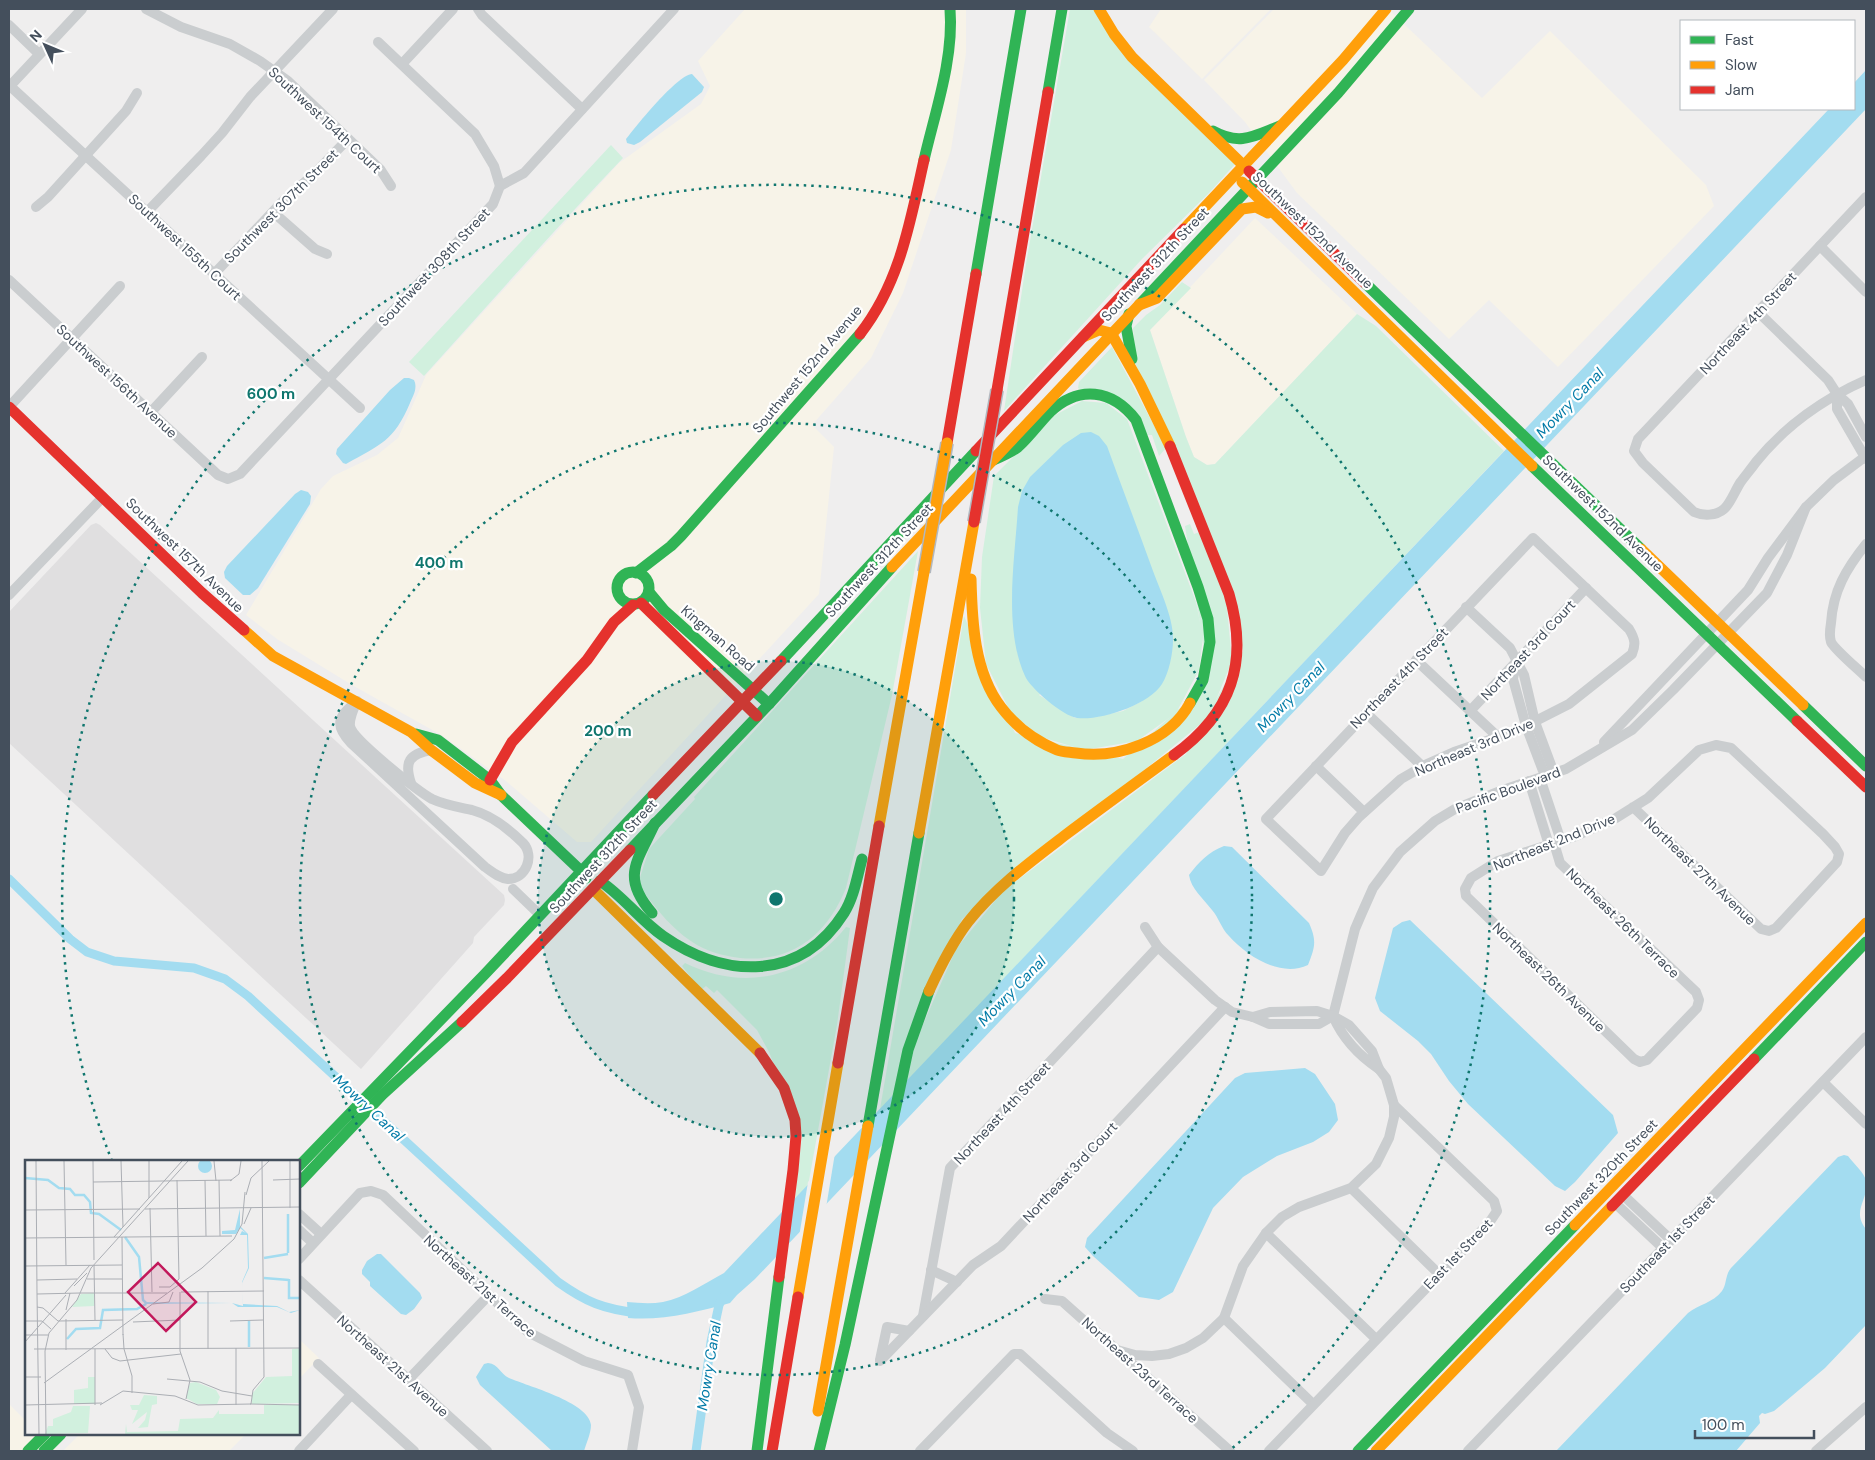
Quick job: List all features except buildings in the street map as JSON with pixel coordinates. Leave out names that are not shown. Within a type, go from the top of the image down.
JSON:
[{"type":"main road","name":"Southwest 152nd Avenue","points":[[649,589],[657,568],[671,546],[846,351],[872,318],[891,283],[905,245],[944,74],[951,23],[950,9]]},
{"type":"main road","points":[[772,1451],[894,735],[947,443],[1021,9]]},
{"type":"main road","points":[[811,1451],[1062,9]]},
{"type":"main road","points":[[1099,9],[1119,43],[1141,67],[1186,110],[1221,136],[1233,140],[1246,140],[1280,126]]},
{"type":"main road","name":"Southwest 312th Street","points":[[354,1116],[581,870],[754,690],[1234,174],[1343,60],[1386,9]]},
{"type":"main road","name":"Southwest 312th Street","points":[[378,1091],[471,1014],[597,885],[769,704],[891,568],[1247,187],[1338,93],[1409,9]]},
{"type":"main road","name":"Southwest 152nd Avenue","points":[[1186,110],[1866,766]]},
{"type":"main road","name":"Southwest 152nd Avenue","points":[[1234,174],[1506,441],[1866,787]]},
{"type":"main road","points":[[1135,374],[1126,326],[1133,310],[1157,298],[1242,209],[1249,206],[1259,207],[1290,229]]},
{"type":"main road","points":[[820,1451],[845,1345],[908,1050],[920,1011],[938,971],[957,938],[977,912],[1017,871],[1202,732],[1224,699],[1235,670],[1238,646],[1237,620],[1229,594],[1198,513],[1135,374],[1111,333],[1099,330],[1083,337]]},
{"type":"main road","points":[[974,522],[971,595],[982,664],[987,683],[993,695],[1015,725],[1042,744],[1058,750],[1096,756],[1118,753],[1142,746],[1168,729],[1179,719],[1197,693],[1208,661],[1210,643],[1208,615],[1164,491],[1136,420],[1129,411],[1114,399],[1102,395],[1082,393],[1072,396],[1052,410],[1017,448],[991,461]]},
{"type":"main road","name":"Southwest 157th Avenue","points":[[9,407],[208,599],[273,656],[411,732],[431,750],[475,783],[501,794]]},
{"type":"main road","name":"Southwest 152nd Avenue","points":[[636,572],[671,546]]},
{"type":"main road","points":[[490,780],[495,765],[512,742],[587,660],[614,622],[647,597],[649,589],[643,576],[636,572],[628,573],[620,579],[617,588],[624,602],[636,604]]},
{"type":"main road","name":"Kingman Road","points":[[649,589],[664,610],[769,704]]},
{"type":"main road","points":[[614,622],[619,595]]},
{"type":"main road","name":"Kingman Road","points":[[636,604],[757,716]]},
{"type":"main road","name":"Southwest 157th Avenue","points":[[411,732],[438,740],[476,768],[597,885]]},
{"type":"main road","points":[[597,885],[612,888],[662,935],[686,950],[724,965],[753,968],[774,965],[806,952],[827,935],[844,914],[855,886],[894,735]]},
{"type":"main road","points":[[476,768],[487,763],[501,748],[512,742]]},
{"type":"main road","points":[[655,823],[634,866],[634,882],[638,896],[644,905],[686,950]]},
{"type":"main road","points":[[597,885],[758,1052],[777,1074],[790,1104],[796,1130],[793,1170],[757,1451]]},
{"type":"main road","points":[[532,952],[533,936],[537,930],[540,915]]},
{"type":"main road","name":"Southwest 320th Street","points":[[1358,1451],[1866,923]]},
{"type":"main road","name":"Southwest 320th Street","points":[[1376,1451],[1866,942]]},
{"type":"main road","points":[[300,1165],[354,1116]]},
{"type":"main road","points":[[300,1182],[354,1116]]},
{"type":"main road","points":[[1609,1190],[1619,1199]]},
{"type":"main road","points":[[28,1451],[59,1435]]},
{"type":"street","points":[[9,86],[82,9]]},
{"type":"street","name":"Southwest 154th Court","points":[[146,9],[181,27],[230,44],[248,53],[288,81],[380,169],[391,186]]},
{"type":"street","points":[[147,212],[222,133],[240,109],[333,9]]},
{"type":"street","points":[[402,64],[453,9]]},
{"type":"street","points":[[478,9],[482,15],[582,109]]},
{"type":"street","points":[[378,42],[475,134],[494,166],[500,186],[524,173],[674,9]]},
{"type":"street","points":[[9,25],[39,54]]},
{"type":"street","name":"Southwest 155th Court","points":[[9,86],[360,408]]},
{"type":"street","points":[[36,207],[48,197],[126,111],[137,93]]},
{"type":"street","name":"Southwest 307th Street","points":[[214,274],[288,196],[313,175],[348,139]]},
{"type":"street","name":"Southwest 308th Street","points":[[228,479],[240,474],[493,204],[500,186]]},
{"type":"street","name":"Northeast 4th Street","points":[[1837,394],[1799,420],[1778,439],[1745,476],[1724,509],[1711,514],[1702,515],[1694,512],[1643,463],[1634,451],[1638,439],[1866,197]]},
{"type":"street","points":[[273,212],[314,249],[327,254]]},
{"type":"street","points":[[1820,246],[1866,292]]},
{"type":"street","name":"Southwest 156th Avenue","points":[[9,280],[218,475],[228,479]]},
{"type":"street","points":[[9,407],[120,286]]},
{"type":"street","points":[[1758,312],[1828,380],[1837,394],[1848,404],[1866,437]]},
{"type":"street","points":[[151,412],[202,357]]},
{"type":"street","points":[[1837,394],[1866,380]]},
{"type":"street","points":[[1837,394],[1837,409],[1866,457]]},
{"type":"street","points":[[1841,416],[1851,410]]},
{"type":"street","name":"Pacific Boulevard","points":[[1595,752],[1748,590],[1768,558],[1806,507],[1834,480],[1866,457]]},
{"type":"street","points":[[9,595],[103,497]]},
{"type":"street","name":"Pacific Boulevard","points":[[1333,1016],[1355,929],[1373,888],[1400,852],[1435,821],[1455,809],[1566,769],[1632,730],[1766,593],[1787,555],[1806,507]]},
{"type":"street","name":"Northeast 4th Street","points":[[1321,871],[1266,819],[1533,538],[1586,588]]},
{"type":"street","points":[[1866,544],[1853,560],[1837,589],[1832,608],[1830,632],[1832,643],[1866,677]]},
{"type":"street","name":"Northeast 3rd Drive","points":[[1321,871],[1345,833],[1364,812],[1401,779],[1422,766],[1530,724],[1569,704],[1632,654],[1636,645],[1629,629],[1586,588]]},
{"type":"street","name":"Northeast 3rd Court","points":[[1470,711],[1586,588]]},
{"type":"street","points":[[1466,607],[1510,648],[1524,675],[1530,724],[1546,776],[1555,843]]},
{"type":"street","points":[[1416,660],[1498,737]]},
{"type":"street","points":[[357,701],[350,720],[352,731],[397,774],[436,801],[480,812],[504,826],[528,850],[530,856],[526,868],[511,879],[500,877],[485,867],[351,743],[344,736],[340,723],[344,712],[357,701]]},
{"type":"street","points":[[1366,713],[1422,766]]},
{"type":"street","name":"Northeast 2nd Drive","points":[[1465,889],[1472,878],[1498,862],[1555,843],[1616,818],[1648,798],[1699,750],[1716,745],[1731,748],[1823,834],[1839,854],[1837,862],[1776,928],[1769,930]]},
{"type":"street","points":[[411,783],[407,768],[408,762],[419,752],[431,750]]},
{"type":"street","points":[[1316,766],[1364,812]]},
{"type":"street","points":[[1529,781],[1555,843]]},
{"type":"street","name":"Northeast 27th Avenue","points":[[1633,807],[1761,929],[1769,930]]},
{"type":"street","name":"Northeast 26th Terrace","points":[[1555,843],[1560,863],[1696,992],[1699,1000],[1697,1008],[1647,1060],[1640,1062]]},
{"type":"street","points":[[513,889],[540,915]]},
{"type":"street","name":"Northeast 26th Avenue","points":[[1465,889],[1466,896],[1634,1059],[1640,1062]]},
{"type":"street","points":[[1117,1350],[1135,1355],[1169,1354],[1203,1338],[1224,1318],[1243,1266],[1266,1234],[1282,1217],[1299,1207],[1351,1188],[1367,1174],[1382,1154],[1394,1117],[1394,1105],[1386,1078],[1379,1069],[1366,1060],[1340,1033],[1333,1016],[1319,1024],[1269,1024],[1253,1016],[1232,1012],[1215,1000],[1158,947],[1145,927]]},
{"type":"street","name":"Northeast 4th Street","points":[[923,1317],[950,1168],[1158,947]]},
{"type":"street","name":"Northeast 3rd Court","points":[[909,1331],[973,1265],[1001,1246],[1225,1007]]},
{"type":"street","name":"Southeast 1st Street","points":[[1468,1451],[1866,1036]]},
{"type":"street","points":[[1823,1082],[1866,1124]]},
{"type":"street","name":"East 1st Street","points":[[1269,1451],[1496,1214],[1497,1208],[1494,1201],[1394,1105]]},
{"type":"street","points":[[1351,1188],[1439,1274]]},
{"type":"street","name":"Northeast 21st Terrace","points":[[321,1234],[360,1194],[371,1192],[383,1195],[532,1336],[584,1362],[628,1375],[639,1407],[632,1451]]},
{"type":"street","points":[[1619,1199],[1649,1219],[1671,1240]]},
{"type":"street","points":[[1619,1199],[1641,1228],[1663,1248]]},
{"type":"street","points":[[300,1215],[321,1234],[300,1258]]},
{"type":"street","points":[[1641,1228],[1649,1219]]},
{"type":"street","points":[[300,1229],[307,1222]]},
{"type":"street","points":[[300,1231],[313,1243]]},
{"type":"street","points":[[1266,1234],[1376,1339]]},
{"type":"street","points":[[931,1270],[957,1282]]},
{"type":"street","name":"Northeast 21st Avenue","points":[[300,1281],[487,1451]]},
{"type":"street","points":[[409,1379],[488,1296]]},
{"type":"street","name":"Northeast 23rd Terrace","points":[[1045,1299],[1062,1301],[1230,1451]]},
{"type":"street","points":[[1224,1318],[1313,1404]]},
{"type":"street","points":[[920,1451],[1014,1354],[1020,1354],[1108,1433],[1133,1451]]},
{"type":"street","points":[[1152,1356],[1147,1364],[1148,1375],[1152,1382]]},
{"type":"street","points":[[318,1364],[414,1451]]},
{"type":"street","points":[[299,1451],[351,1395]]},
{"type":"street","points":[[1816,1451],[1866,1407]]},
{"type":"shaded area","points":[[745,9],[966,9],[966,53],[951,150],[903,293],[871,358],[812,425],[834,447],[819,594],[591,842],[577,842],[506,781],[443,736],[352,685],[277,639],[246,615],[321,489],[333,476],[377,455],[398,438],[426,375],[619,163],[701,104],[710,86],[698,61]]},
{"type":"shaded area","points":[[1161,9],[1271,9],[1202,79],[1149,27]]},
{"type":"shaded area","points":[[1274,9],[1388,9],[1482,98],[1550,31],[1706,185],[1714,206],[1558,367],[1489,300],[1449,339],[1297,193],[1245,122],[1204,80]]},
{"type":"shaded area","points":[[1255,218],[1357,314],[1215,464],[1207,465],[1194,457],[1150,330]]},
{"type":"shaded area","points":[[96,523],[504,895],[504,905],[474,937],[473,943],[361,1069],[9,743],[9,612],[91,525]]},
{"type":"shaded area","points":[[300,1340],[319,1358],[300,1378]]},
{"type":"shaded area","points":[[9,1404],[25,1420],[25,1435],[41,1435],[58,1451],[9,1451]]},
{"type":"shaded area","points":[[79,1435],[245,1435],[229,1451],[63,1451]]},
{"type":"green space","points":[[1070,9],[1095,9],[1236,163],[1209,193],[1142,259],[1004,411],[1026,264]]},
{"type":"green space","points":[[611,145],[623,158],[424,376],[409,362]]},
{"type":"green space","points":[[1182,282],[1191,288],[1150,330],[1194,457],[1207,465],[1215,464],[1357,314],[1376,326],[1504,451],[906,1082],[915,1043],[956,949],[1003,891],[1186,754],[1243,651],[1136,365],[1133,328],[1160,305]]},
{"type":"green space","points":[[1112,347],[1166,448],[1159,456],[1152,435],[1147,435],[1140,421],[1078,388],[1079,382]]},
{"type":"green space","points":[[1082,401],[1106,403],[1127,419],[1196,602],[1203,637],[1199,670],[1176,713],[1137,741],[1084,750],[1041,737],[1011,713],[986,664],[980,608],[982,557],[994,476],[1055,415]],"holes":[[[1163,597],[1173,639],[1142,701],[1123,711],[1095,717],[1075,718],[1039,695]]]},
{"type":"green space","points":[[1190,524],[1194,534],[1200,532],[1226,598],[1232,661],[1209,717],[962,919],[894,1096],[880,1109],[964,616],[1015,733],[1123,759],[1209,682],[1185,526]]},
{"type":"green space","points":[[918,551],[892,695],[846,888],[838,905],[818,932],[791,950],[776,956],[740,958],[726,956],[693,943],[659,911],[638,884],[649,849]]},
{"type":"green space","points":[[846,927],[850,928],[837,1025],[808,1186],[795,1200],[802,1135],[769,1052],[757,1030],[717,990],[714,993],[706,986],[701,990],[682,966],[685,963],[707,972],[729,977],[751,978],[772,975],[793,968],[812,958],[830,944]]},
{"type":"water","name":"Mowry Canal","points":[[1866,70],[1866,109],[755,1279],[730,1303],[667,1317],[628,1318],[627,1302],[654,1303],[671,1300],[687,1294],[724,1273],[1828,110],[1855,110],[1855,82]]},
{"type":"water","points":[[692,74],[704,87],[702,92],[640,142],[634,145],[627,143],[626,139],[657,102],[677,83]]},
{"type":"water","points":[[404,378],[414,380],[415,389],[414,395],[398,426],[385,441],[346,464],[343,463],[336,454],[337,449],[390,390]]},
{"type":"water","points":[[1091,432],[1099,436],[1107,446],[1166,605],[1173,632],[1173,645],[1167,674],[1156,692],[1135,705],[1111,714],[1077,718],[1048,701],[1033,687],[1025,676],[1018,657],[1014,637],[1012,615],[1013,570],[1018,507],[1022,491],[1030,477],[1063,445],[1081,433]]},
{"type":"water","points":[[301,490],[308,492],[311,496],[310,504],[258,588],[250,595],[243,595],[225,578],[224,572],[227,566],[295,494]]},
{"type":"water","points":[[1224,846],[1232,847],[1309,923],[1314,944],[1308,965],[1286,969],[1275,967],[1245,951],[1226,933],[1214,913],[1195,889],[1189,875],[1204,858]]},
{"type":"water","points":[[1410,920],[1613,1115],[1618,1133],[1565,1191],[1555,1186],[1468,1104],[1449,1081],[1431,1054],[1418,1041],[1380,1011],[1375,998],[1393,928],[1402,922]]},
{"type":"water","points":[[1305,1068],[1315,1074],[1335,1104],[1338,1120],[1329,1132],[1313,1142],[1277,1156],[1243,1177],[1213,1208],[1173,1292],[1159,1300],[1139,1297],[1085,1247],[1087,1238],[1235,1078],[1245,1073]]},
{"type":"water","points":[[1848,1156],[1866,1181],[1860,1216],[1866,1229],[1866,1325],[1825,1368],[1774,1411],[1762,1413],[1759,1416],[1760,1423],[1736,1451],[1556,1451],[1688,1313],[1710,1301],[1722,1291],[1731,1268],[1838,1157]]},
{"type":"water","points":[[377,1254],[381,1254],[420,1293],[422,1298],[414,1309],[406,1315],[401,1314],[370,1286],[370,1282],[362,1274],[367,1261]]},
{"type":"water","points":[[484,1364],[495,1365],[509,1378],[556,1396],[580,1409],[588,1417],[591,1425],[584,1451],[552,1451],[480,1385],[476,1377]]},
{"type":"pier","points":[[835,1153],[826,1208],[799,1237],[808,1182]]},
{"type":"waterway","name":"Mowry Canal","points":[[9,879],[70,939],[87,952],[114,961],[194,968],[225,979],[248,996],[558,1282],[595,1304],[638,1313]]},
{"type":"waterway","name":"Mowry Canal","points":[[696,1451],[711,1342],[719,1305],[723,1297]]},
{"type":"traffic: fast","points":[[924,160],[946,66],[949,47],[950,9]]},
{"type":"traffic: fast","points":[[976,274],[1021,9]]},
{"type":"traffic: fast","points":[[1048,92],[1062,9]]},
{"type":"traffic: fast","points":[[1140,304],[1338,93],[1409,9]]},
{"type":"traffic: fast","points":[[1213,131],[1223,136],[1239,139],[1254,136],[1280,126]]},
{"type":"traffic: fast","points":[[1365,283],[1641,549]]},
{"type":"traffic: fast","points":[[1129,314],[1126,326],[1132,359]]},
{"type":"traffic: fast","points":[[636,573],[681,536],[860,334]]},
{"type":"traffic: fast","points":[[991,461],[1018,447],[1050,412],[1061,403],[1084,394],[1095,394],[1117,402],[1136,420],[1208,619],[1210,642],[1203,680],[1190,703]]},
{"type":"traffic: fast","points":[[781,661],[976,451]]},
{"type":"traffic: fast","points":[[1532,466],[1797,721]]},
{"type":"traffic: fast","points":[[630,850],[769,704],[892,567]]},
{"type":"traffic: fast","points":[[633,572],[639,573],[644,577],[648,582],[649,588],[648,594],[644,599],[639,603],[633,604],[627,603],[622,599],[618,594],[617,588],[618,582],[622,577],[627,573],[633,572]]},
{"type":"traffic: fast","points":[[649,592],[664,610],[769,704]]},
{"type":"traffic: fast","points":[[1803,705],[1866,766]]},
{"type":"traffic: fast","points":[[416,734],[438,740],[490,780],[501,795],[581,871],[586,878]]},
{"type":"traffic: fast","points":[[300,1165],[485,974],[653,795]]},
{"type":"traffic: fast","points":[[652,913],[642,900],[634,878],[638,858],[655,823]]},
{"type":"traffic: fast","points":[[868,1126],[919,833]]},
{"type":"traffic: fast","points":[[600,881],[617,894],[655,930],[687,950],[711,960],[736,966],[760,966],[784,962],[806,952],[826,936],[847,907],[855,887],[862,859]]},
{"type":"traffic: fast","points":[[1754,1059],[1866,942]]},
{"type":"traffic: fast","points":[[819,1451],[845,1345],[908,1050],[929,991]]},
{"type":"traffic: fast","points":[[300,1182],[382,1095],[462,1022]]},
{"type":"traffic: fast","points":[[1358,1451],[1575,1225]]},
{"type":"traffic: fast","points":[[757,1451],[779,1277]]},
{"type":"traffic: fast","points":[[28,1451],[44,1435]]},
{"type":"traffic: fast","points":[[44,1451],[60,1435]]},
{"type":"traffic: slow","points":[[1099,9],[1114,34],[1132,57],[1243,165]]},
{"type":"traffic: slow","points":[[1184,229],[1343,60],[1386,9]]},
{"type":"traffic: slow","points":[[1242,182],[1532,466]]},
{"type":"traffic: slow","points":[[1139,305],[1157,298],[1242,209],[1256,207],[1268,213]]},
{"type":"traffic: slow","points":[[892,567],[1140,304]]},
{"type":"traffic: slow","points":[[1083,337],[1099,330],[1111,333],[1140,384],[1170,446]]},
{"type":"traffic: slow","points":[[924,572],[947,443]]},
{"type":"traffic: slow","points":[[919,833],[974,522]]},
{"type":"traffic: slow","points":[[1641,549],[1803,705]]},
{"type":"traffic: slow","points":[[879,826],[924,572]]},
{"type":"traffic: slow","points":[[971,579],[976,646],[985,678],[992,693],[1007,714],[1019,727],[1040,742],[1059,751],[1076,753],[1092,754],[1125,750],[1156,738],[1181,717],[1190,703]]},
{"type":"traffic: slow","points":[[244,630],[273,656],[411,732],[431,750],[475,783],[501,795]]},
{"type":"traffic: slow","points":[[929,991],[957,938],[968,922],[990,898],[1038,856],[1174,755]]},
{"type":"traffic: slow","points":[[593,889],[760,1053]]},
{"type":"traffic: slow","points":[[1575,1225],[1866,923]]},
{"type":"traffic: slow","points":[[798,1297],[838,1063]]},
{"type":"traffic: slow","points":[[818,1411],[868,1126]]},
{"type":"traffic: slow","points":[[1376,1451],[1612,1206]]},
{"type":"traffic: jam","points":[[997,390],[1048,92]]},
{"type":"traffic: jam","points":[[860,334],[874,314],[894,273],[908,229],[924,160]]},
{"type":"traffic: jam","points":[[1249,171],[1365,283]]},
{"type":"traffic: jam","points":[[976,451],[1184,229]]},
{"type":"traffic: jam","points":[[947,443],[976,274]]},
{"type":"traffic: jam","points":[[974,522],[997,390]]},
{"type":"traffic: jam","points":[[9,407],[202,593],[244,630]]},
{"type":"traffic: jam","points":[[1170,446],[1229,594],[1235,619],[1237,642],[1236,664],[1231,684],[1222,704],[1210,722],[1194,739],[1174,755]]},
{"type":"traffic: jam","points":[[641,603],[757,716]]},
{"type":"traffic: jam","points":[[490,780],[512,742],[587,660],[614,622],[633,605]]},
{"type":"traffic: jam","points":[[653,795],[781,661]]},
{"type":"traffic: jam","points":[[1797,721],[1866,787]]},
{"type":"traffic: jam","points":[[838,1063],[879,826]]},
{"type":"traffic: jam","points":[[462,1022],[630,850]]},
{"type":"traffic: jam","points":[[760,1053],[784,1088],[795,1120],[796,1136],[793,1170],[779,1277]]},
{"type":"traffic: jam","points":[[1612,1206],[1754,1059]]},
{"type":"traffic: jam","points":[[772,1451],[798,1297]]}]
